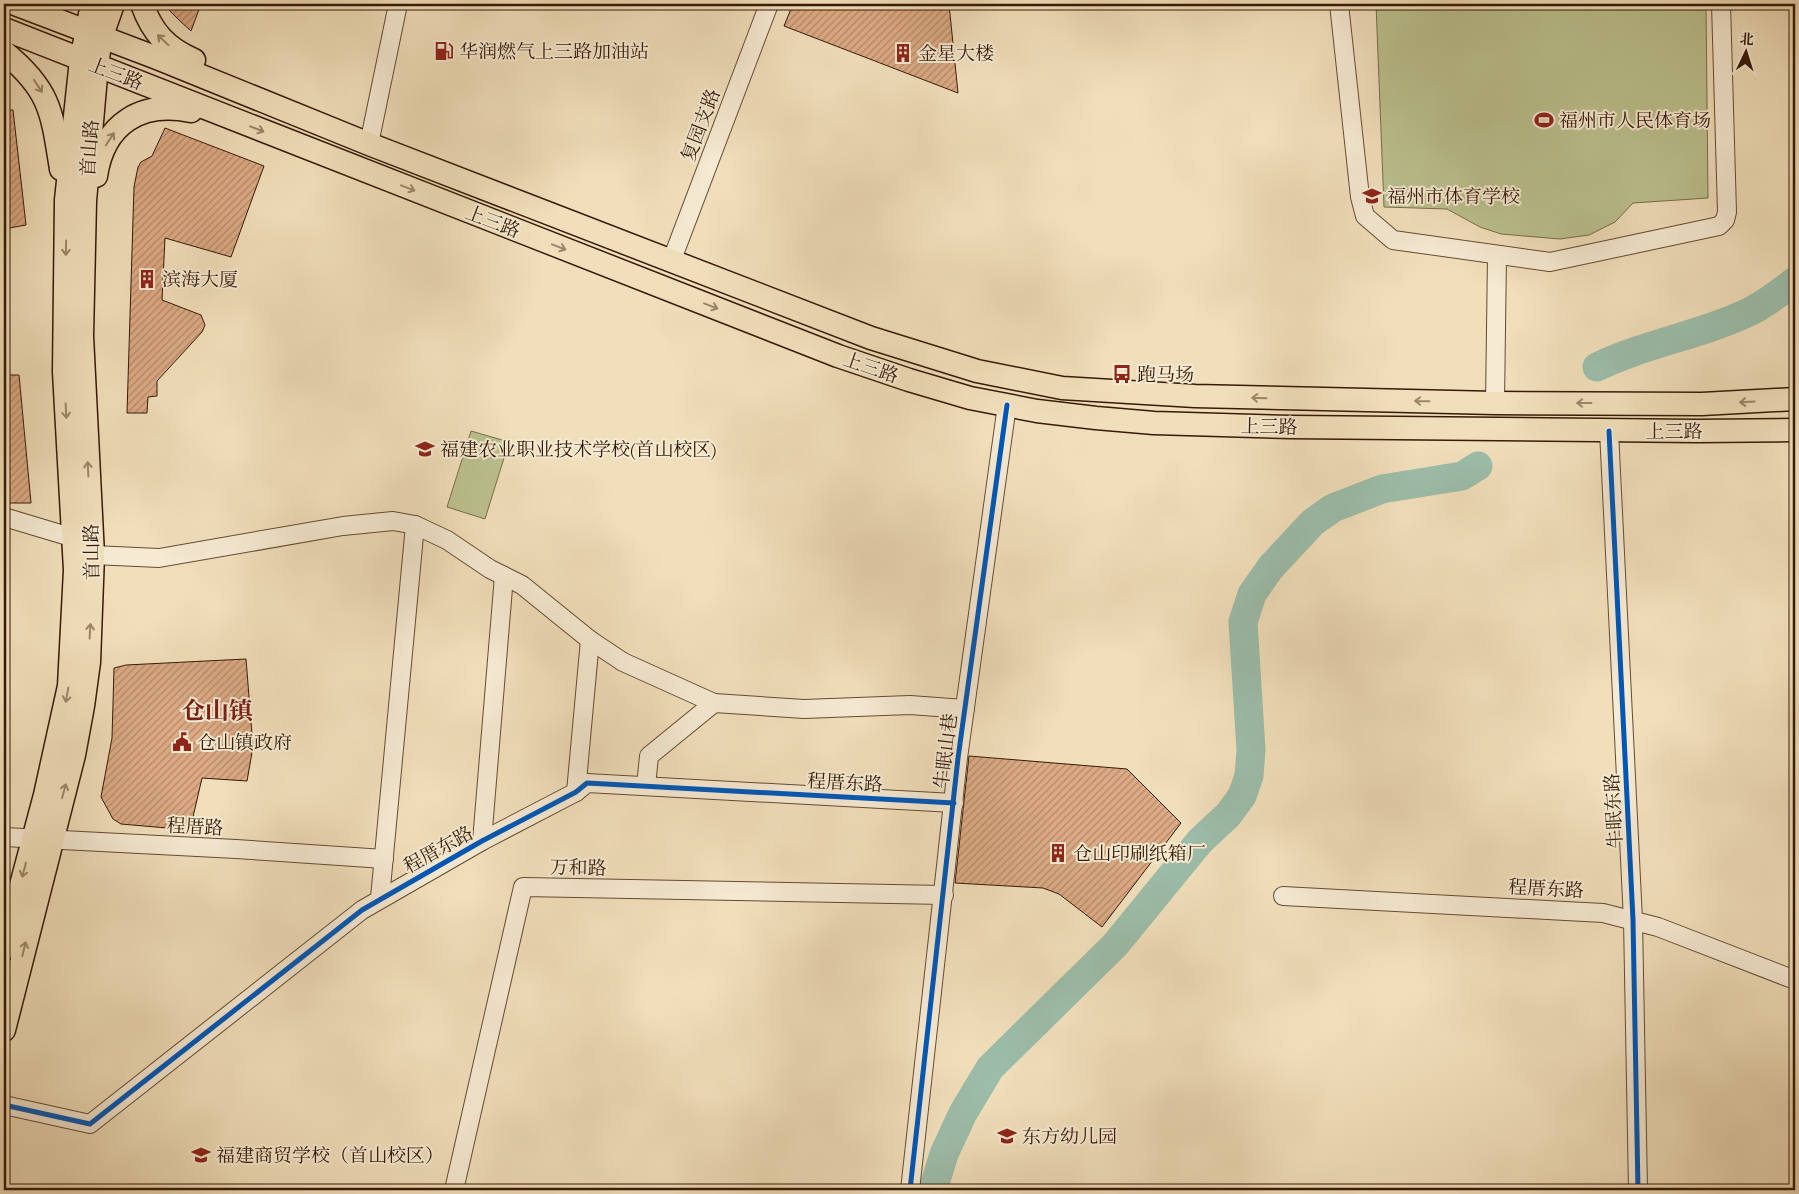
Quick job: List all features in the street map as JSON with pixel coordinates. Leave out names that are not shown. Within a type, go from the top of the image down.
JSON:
[{"type":"main road","name":"上三路","points":[[15,4],[157,58],[369,144],[671,262],[904,350],[976,371],[1062,388],[1195,396],[1494,403],[1702,404],[1795,399]]},
{"type":"main road","points":[[89,63],[93,35],[92,4]]},
{"type":"main road","points":[[93,35],[114,4]]},
{"type":"main road","points":[[142,4],[157,36],[177,53],[273,93],[296,113]]},
{"type":"main road","name":"上三路","points":[[4,29],[838,356],[937,389],[1007,405],[1066,415],[1154,423],[1609,431],[1795,430]]},
{"type":"main road","points":[[4,52],[34,80],[48,101],[55,128],[66,200]]},
{"type":"main road","name":"首山路","points":[[4,1030],[42,839],[45,795],[69,686],[74,615],[74,538],[64,372],[66,200],[89,63]]},
{"type":"main road","name":"首山路","points":[[4,949],[42,839],[74,755],[89,662],[93,555],[84,388],[84,254],[89,63]]},
{"type":"main road","points":[[84,254],[97,170],[107,143],[118,128],[132,116],[144,110],[164,107],[233,120]]},
{"type":"street","points":[[369,144],[398,4]]},
{"type":"street","name":"复园支路","points":[[671,262],[769,4]]},
{"type":"street","points":[[1339,4],[1360,197],[1365,216],[1393,240],[1550,262],[1719,226],[1725,220],[1727,212],[1721,4]]},
{"type":"street","points":[[1494,403],[1497,255]]},
{"type":"street","name":"牛眠山巷","points":[[910,1190],[965,709],[1007,405]]},
{"type":"street","name":"牛眠东路","points":[[1609,431],[1633,920],[1638,1190]]},
{"type":"street","points":[[4,517],[74,538]]},
{"type":"street","points":[[93,555],[138,558],[177,556],[343,526],[393,521],[415,525],[447,540],[525,587],[590,640],[630,666],[714,703],[804,709],[910,705],[965,709]]},
{"type":"street","points":[[380,898],[415,525]]},
{"type":"street","points":[[482,842],[504,576]]},
{"type":"street","points":[[576,792],[590,640]]},
{"type":"street","points":[[646,786],[649,756],[714,703]]},
{"type":"street","name":"程厝东路","points":[[4,1105],[90,1124],[362,910],[380,898],[576,792],[588,783],[954,803]]},
{"type":"street","name":"程厝路","points":[[4,837],[384,859]]},
{"type":"street","name":"万和路","points":[[454,1190],[522,887],[944,896]]},
{"type":"street","name":"程厝东路","points":[[1283,896],[1586,911],[1633,920],[1795,980]]},
{"type":"green space","name":"福州市人民体育场","points":[[1376,4],[1706,4],[1708,198],[1633,203],[1615,222],[1589,235],[1560,239],[1501,234],[1480,227],[1447,209],[1384,207]]},
{"type":"green space","points":[[471,431],[509,442],[485,519],[447,507]]},
{"type":"building","points":[[163,4],[201,4],[191,31],[180,21]]},
{"type":"building","name":"金星大楼","points":[[793,4],[949,4],[958,93],[784,26]]},
{"type":"building","points":[[4,110],[13,110],[26,225],[4,229]]},
{"type":"building","name":"滨海大厦","points":[[165,128],[264,166],[231,257],[165,238],[162,300],[201,315],[205,325],[202,332],[157,381],[157,396],[148,397],[147,413],[127,413],[134,187],[138,167],[141,162],[152,156]]},
{"type":"building","points":[[4,375],[19,375],[31,503],[4,503]]},
{"type":"building","name":"仓山镇政府","points":[[246,659],[253,747],[247,781],[202,778],[190,830],[121,824],[113,819],[101,797],[112,738],[114,668],[126,665]]},
{"type":"building","name":"仓山印刷纸箱厂","points":[[969,756],[1127,769],[1181,823],[1102,927],[1059,894],[1043,888],[955,883]]},
{"type":"waterway","points":[[1597,367],[1635,352],[1713,327],[1751,311],[1795,281]]},
{"type":"waterway","points":[[933,1190],[944,1154],[963,1113],[990,1068],[1115,945],[1200,841],[1228,815],[1242,796],[1249,776],[1251,750],[1243,622],[1252,594],[1271,567],[1313,522],[1333,508],[1382,489],[1462,476],[1478,466]]},
{"type":"cycle path","points":[[910,1190],[958,758],[1007,405]]},
{"type":"cycle path","points":[[1609,431],[1633,920],[1638,1190]]},
{"type":"cycle path","points":[[4,1105],[90,1124],[362,910],[482,841],[576,792],[587,783],[954,803]]},
{"type":"place","name":"华润燃气上三路加油站","points":[[444,51]]},
{"type":"place","name":"金星大楼","points":[[903,53]]},
{"type":"place","name":"福州市人民体育场","points":[[1544,120]]},
{"type":"place","name":"福州市体育学校","points":[[1372,196]]},
{"type":"place","name":"滨海大厦","points":[[147,279]]},
{"type":"place","name":"跑马场","points":[[1122,374]]},
{"type":"place","name":"福建农业职业技术学校(首山校区)","points":[[425,449]]},
{"type":"place","name":"仓山镇政府","points":[[182,742]]},
{"type":"place","name":"仓山印刷纸箱厂","points":[[1058,853]]},
{"type":"place","name":"东方幼儿园","points":[[1007,1136]]},
{"type":"place","name":"福建商贸学校（首山校区）","points":[[201,1155]]},
{"type":"district","name":"仓山镇","points":[[217,711]]}]
